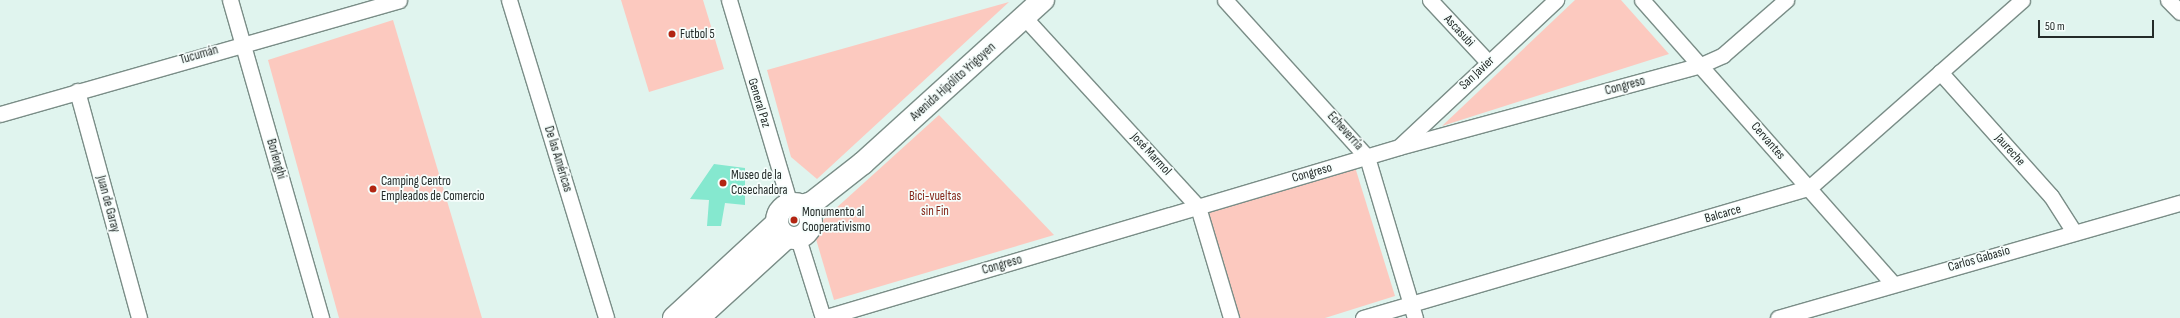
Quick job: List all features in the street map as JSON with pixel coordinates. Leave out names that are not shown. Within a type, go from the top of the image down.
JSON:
[{"type":"street","name":"Borlenghi","points":[[230,0],[321,318]]},
{"type":"street","name":"Tucumán","points":[[0,114],[242,42],[399,0]]},
{"type":"street","name":"De las Américas","points":[[509,0],[606,318]]},
{"type":"street","name":"General Paz","points":[[729,0],[823,318]]},
{"type":"street","name":"Avenida Hipólito Yrigoyen","points":[[674,318],[794,222],[853,184],[863,163],[1043,0]]},
{"type":"street","name":"Echeverría","points":[[1225,0],[1367,157],[1413,311]]},
{"type":"street","name":"Ascasubi","points":[[1430,0],[1488,62]]},
{"type":"street","name":"San Javier","points":[[1399,147],[1488,62],[1556,0]]},
{"type":"street","name":"Cervantes","points":[[1642,0],[1893,284]]},
{"type":"street","name":"Congreso","points":[[823,318],[1399,147],[1701,65],[1723,55],[1786,0]]},
{"type":"street","name":"Balcarce","points":[[1363,318],[1413,311],[1809,188],[2022,0]]},
{"type":"street","points":[[2168,0],[2180,12]]},
{"type":"street","name":"José Marmol","points":[[1024,17],[1198,207],[1231,318]]},
{"type":"street","name":"Jaureche","points":[[1940,72],[2052,196],[2074,232]]},
{"type":"street","name":"Juan de Garay","points":[[77,91],[139,318]]},
{"type":"street","name":"Carlos Gabasio","points":[[1778,318],[2074,232],[2180,203]]},
{"type":"street","name":"Avenida Hipólito Yrigoyen","points":[[698,318],[794,222]]},
{"type":"green space","name":"Futbol 5","points":[[621,0],[703,0],[724,69],[649,92]]},
{"type":"green space","points":[[1575,0],[1621,0],[1669,54],[1442,126]]},
{"type":"green space","points":[[1009,2],[817,179],[791,157],[767,70]]},
{"type":"green space","name":"Camping Centro Empleados de Comercio","points":[[393,20],[482,318],[339,318],[268,60]]},
{"type":"green space","name":"Bici-vueltas sin Fin","points":[[939,115],[1054,235],[834,300],[813,229]]},
{"type":"green space","points":[[1355,167],[1395,296],[1325,318],[1238,318],[1205,214]]},
{"type":"building","name":"Museo de la Cosechadora","points":[[714,164],[745,168],[745,205],[725,203],[721,226],[707,226],[709,200],[690,199]]},
{"type":"place","name":"Futbol 5","points":[[672,34]]},
{"type":"place","name":"Museo de la Cosechadora","points":[[723,183]]},
{"type":"place","name":"Camping Centro Empleados de Comercio","points":[[373,189]]},
{"type":"place","name":"Monumento al Cooperativismo","points":[[794,220]]}]
